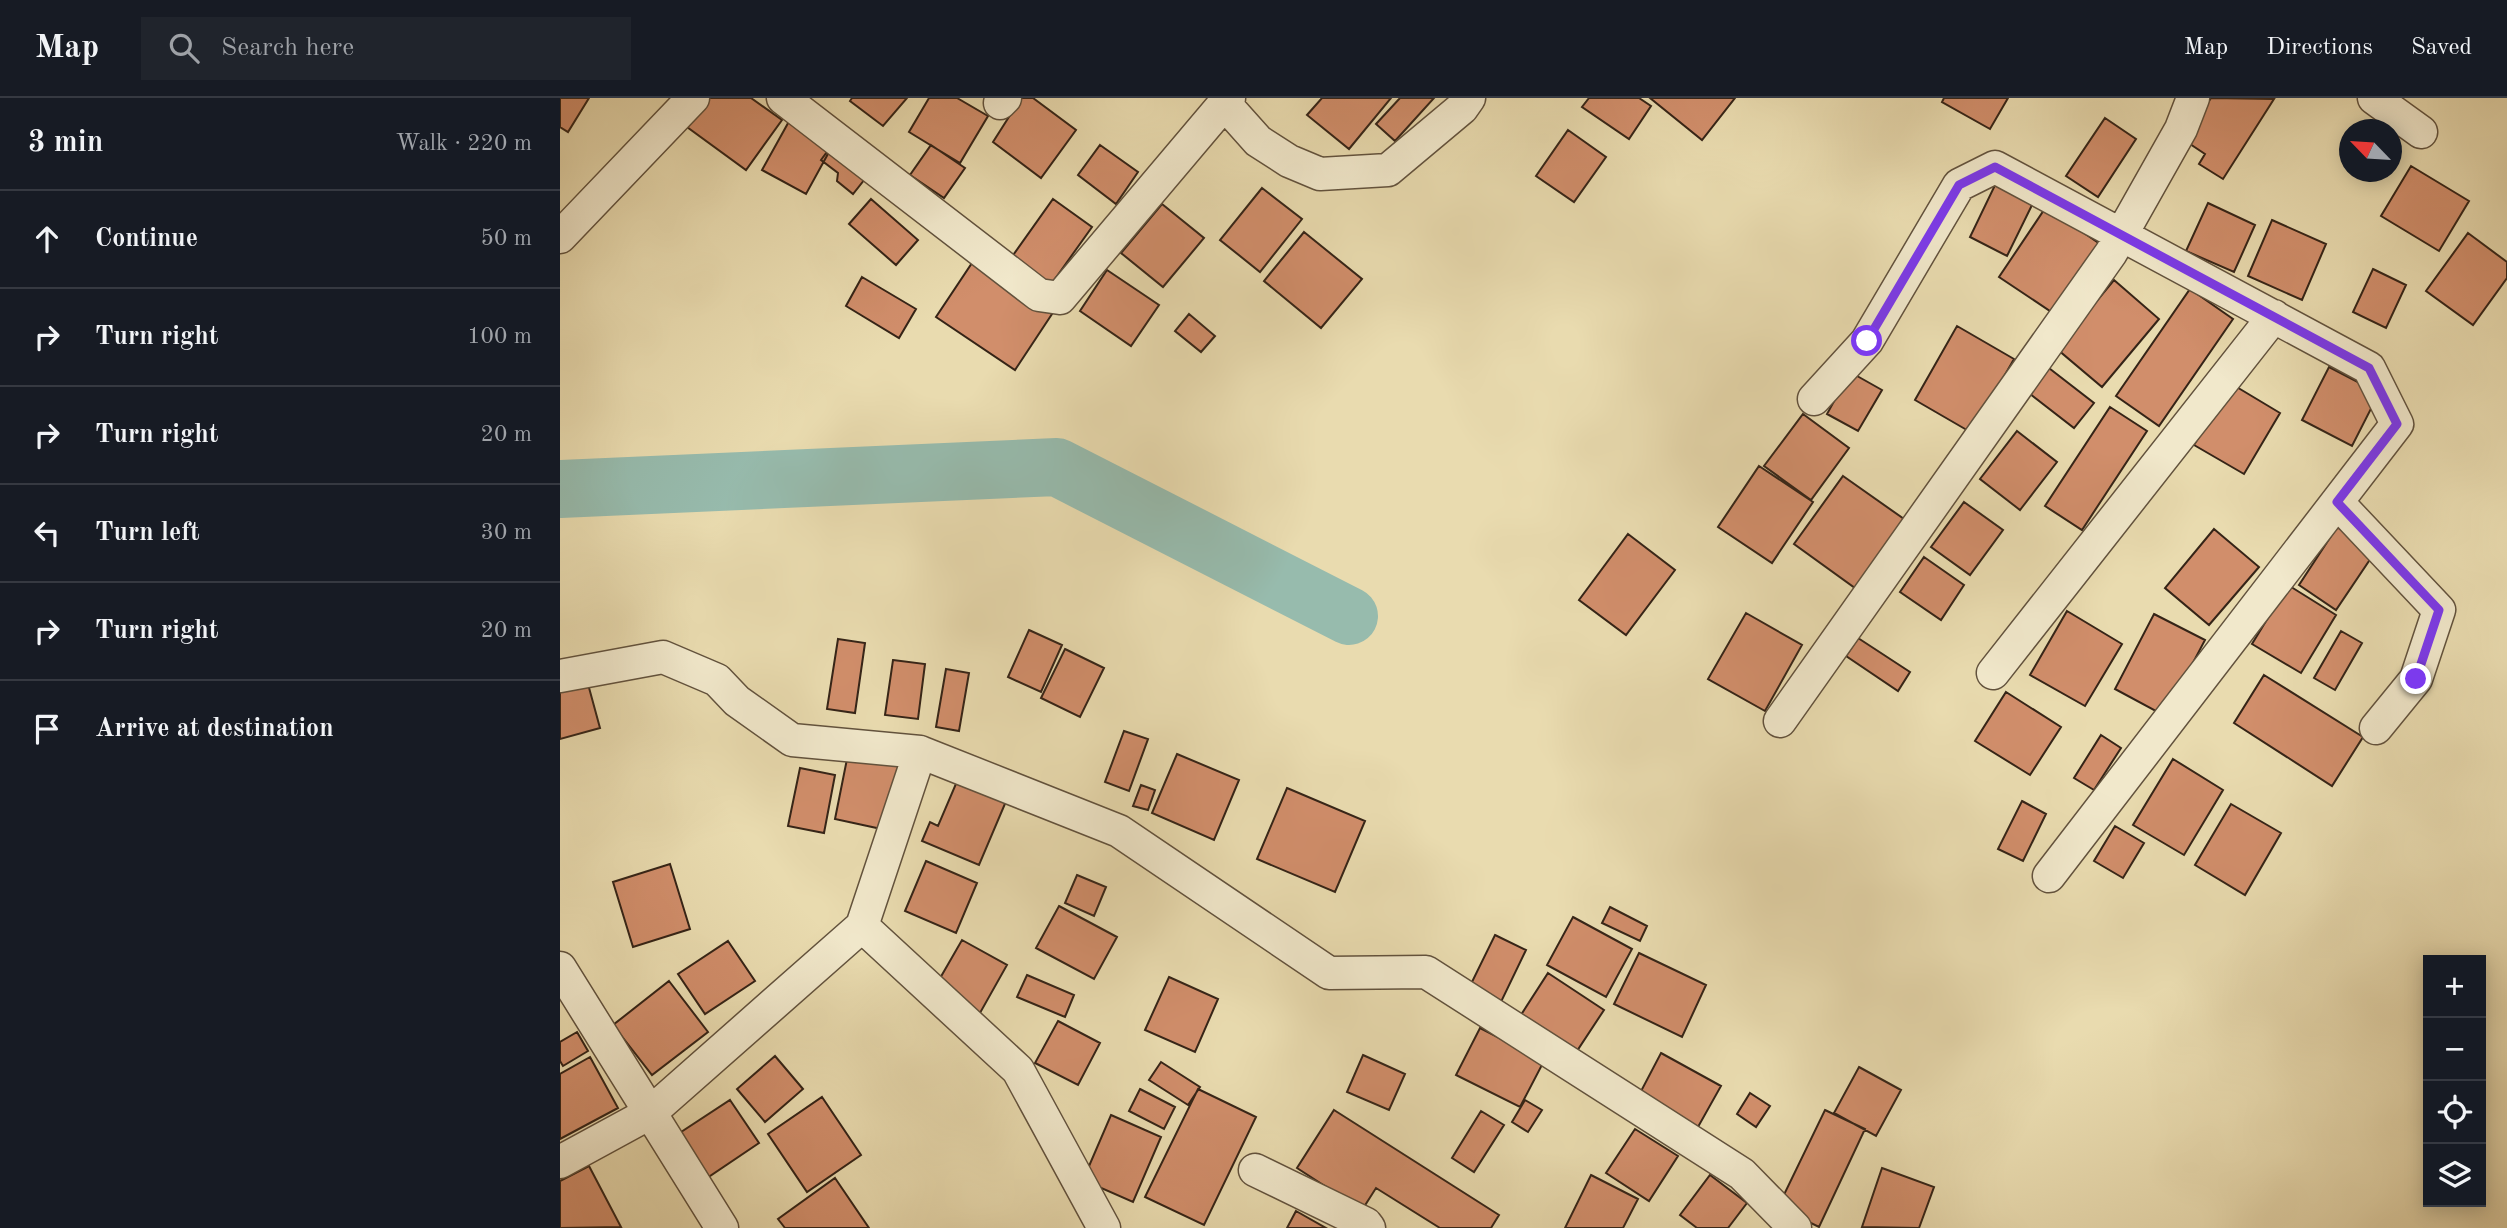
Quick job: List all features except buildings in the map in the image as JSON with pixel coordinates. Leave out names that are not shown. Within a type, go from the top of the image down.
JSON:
[{"type":"street","points":[[560,237],[693,98]]},
{"type":"street","points":[[783,98],[1040,295],[1060,298],[1227,101],[1258,141],[1289,161],[1320,174],[1388,170],[1462,108],[1469,98]]},
{"type":"street","points":[[1780,721],[2111,254],[2181,129],[2193,98]]},
{"type":"street","points":[[2374,98],[2421,132]]},
{"type":"street","points":[[1814,399],[1867,341],[1959,185],[1995,167],[2369,368],[2397,424],[2049,876]]},
{"type":"street","points":[[1993,673],[2274,316]]},
{"type":"street","points":[[2337,502],[2439,610],[2416,679],[2376,728]]},
{"type":"street","points":[[560,676],[663,657],[717,680],[737,701],[792,740],[920,752],[1119,831],[1329,973],[1426,972],[1742,1174],[1795,1228]]},
{"type":"street","points":[[560,1162],[650,1113],[862,926],[920,752]]},
{"type":"street","points":[[862,926],[1018,1070],[1104,1228]]},
{"type":"street","points":[[560,968],[722,1228]]},
{"type":"street","points":[[1255,1170],[1366,1224],[1369,1228]]},
{"type":"waterway","points":[[560,489],[1057,467],[1349,616]]},
{"type":"route","points":[[1867,341],[1959,185],[1995,167],[2369,368],[2397,424],[2337,502],[2439,610],[2416,679]]}]
